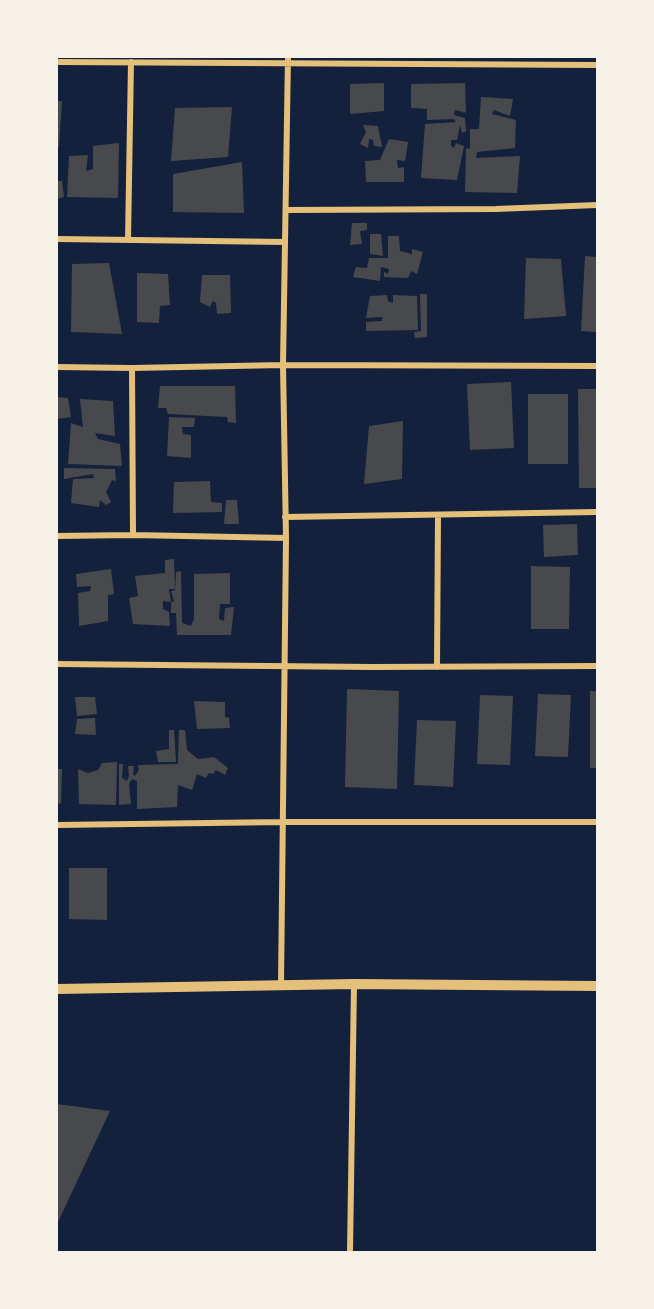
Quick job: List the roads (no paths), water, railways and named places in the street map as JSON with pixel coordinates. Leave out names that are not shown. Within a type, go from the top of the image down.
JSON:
[{"type":"street","points":[[443,57],[443,65]]},
{"type":"street","points":[[280,985],[284,822],[286,538],[283,365],[288,61]]},
{"type":"street","points":[[57,62],[288,61],[443,65],[597,65]]},
{"type":"street","points":[[128,240],[131,62]]},
{"type":"street","points":[[286,210],[496,209],[597,205]]},
{"type":"street","points":[[57,239],[285,242]]},
{"type":"street","points":[[57,367],[597,366]]},
{"type":"street","points":[[132,368],[133,535]]},
{"type":"street","points":[[285,517],[597,512]]},
{"type":"street","points":[[437,667],[438,515]]},
{"type":"street","points":[[57,536],[286,538]]},
{"type":"street","points":[[57,664],[597,666]]},
{"type":"street","points":[[57,825],[597,822]]},
{"type":"street","points":[[350,1252],[354,984]]},
{"type":"street","points":[[57,989],[354,984],[597,986]]}]
